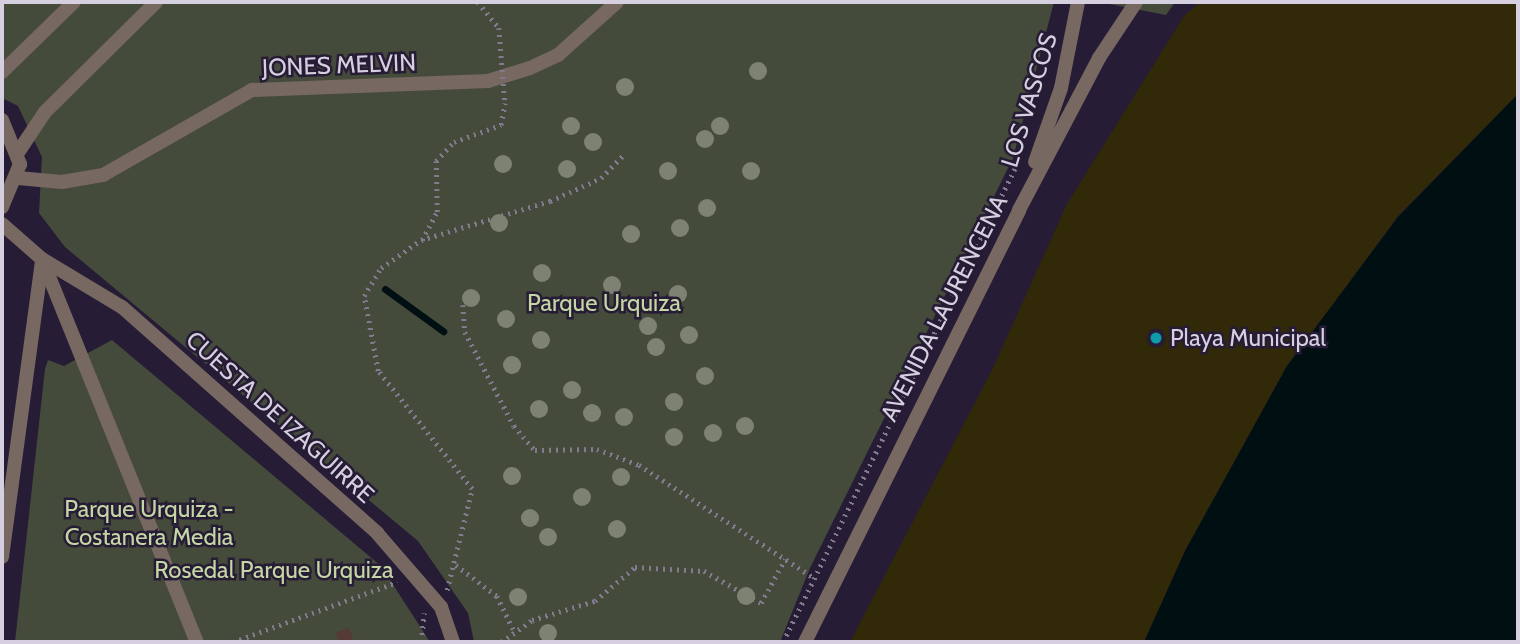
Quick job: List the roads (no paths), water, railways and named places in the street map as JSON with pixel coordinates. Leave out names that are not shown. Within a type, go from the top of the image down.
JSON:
[{"type":"street","points":[[2,72],[74,2]]},
{"type":"street","points":[[19,151],[45,112],[156,2]]},
{"type":"street","name":"JONES MELVIN","points":[[18,178],[62,182],[103,175],[252,90],[509,75],[558,55],[617,2]]},
{"type":"street","name":"LOS VASCOS","points":[[1019,209],[1061,88],[1078,2]]},
{"type":"street","name":"AVENIDA LAURENCENA","points":[[805,642],[829,587],[1019,209],[1098,58],[1136,2]]},
{"type":"street","points":[[2,120],[19,151],[18,178],[2,207]]},
{"type":"street","name":"CUESTA DE IZAGUIRRE","points":[[2,224],[42,259],[122,307],[416,575],[441,607],[453,642]]},
{"type":"street","points":[[2,557],[42,259]]},
{"type":"street","points":[[42,259],[197,642]]},
{"type":"waterway","points":[[385,289],[443,331]]},
{"type":"place","name":"Playa Municipal","points":[[1156,338]]},
{"type":"park label","name":"Parque Urquiza","points":[[604,303]]},
{"type":"park label","name":"Parque Urquiza - Costanera Media","points":[[149,523]]},
{"type":"park label","name":"Rosedal Parque Urquiza","points":[[274,570]]}]
